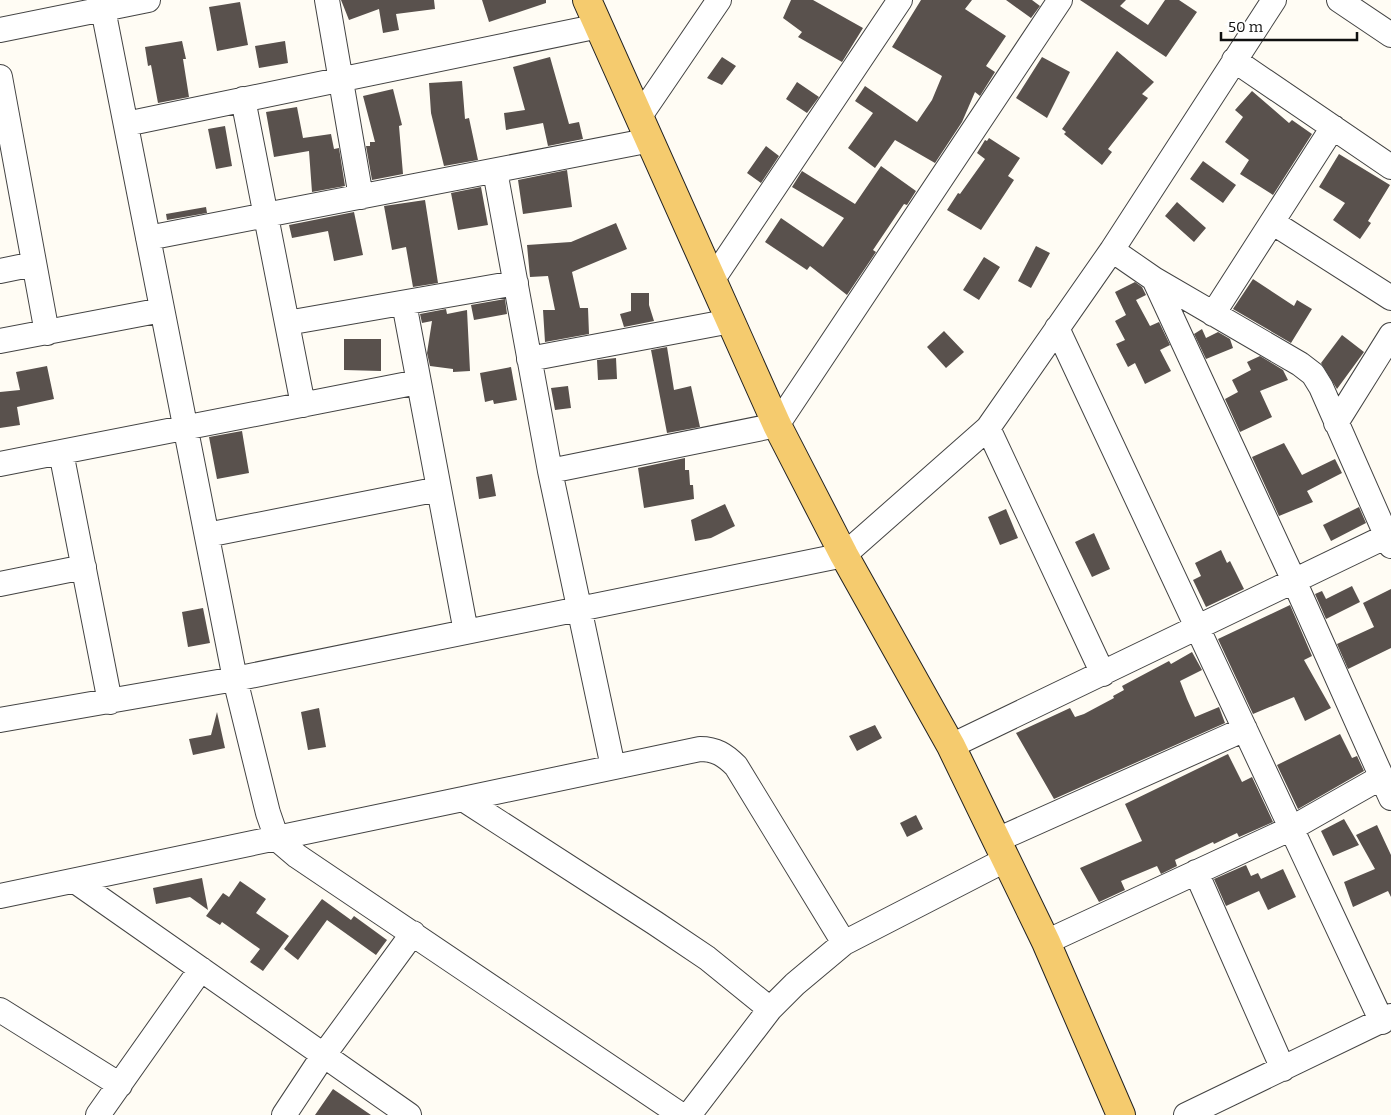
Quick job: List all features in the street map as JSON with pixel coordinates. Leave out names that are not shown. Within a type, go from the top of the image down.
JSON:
[{"type":"main road","points":[[588,0],[652,140],[777,425],[844,555],[951,746],[1046,942],[1121,1115]]},
{"type":"street","points":[[0,30],[148,0]]},
{"type":"street","points":[[327,0],[361,197]]},
{"type":"street","points":[[640,116],[719,0]]},
{"type":"street","points":[[713,279],[900,0]]},
{"type":"street","points":[[550,471],[777,425],[1060,0]]},
{"type":"street","points":[[0,720],[235,679],[844,555],[988,428],[1112,250],[1274,0]]},
{"type":"street","points":[[1339,0],[1391,35]]},
{"type":"street","points":[[103,9],[235,679],[268,813],[278,839],[297,856],[681,1115]]},
{"type":"street","points":[[126,124],[599,26]]},
{"type":"street","points":[[1234,60],[1391,167]]},
{"type":"street","points":[[0,77],[6,149],[34,264],[47,333]]},
{"type":"street","points":[[243,99],[303,405]]},
{"type":"street","points":[[1213,314],[1333,127]]},
{"type":"street","points":[[148,238],[652,140]]},
{"type":"street","points":[[495,171],[550,471],[613,767]]},
{"type":"street","points":[[1272,222],[1391,298]]},
{"type":"street","points":[[951,746],[1197,627],[1390,538],[1336,423],[1322,387],[1313,374],[1300,364],[1154,279],[1112,250]]},
{"type":"street","points":[[0,271],[34,264]]},
{"type":"street","points":[[1046,942],[1292,828],[1386,788],[1295,582],[1154,279]]},
{"type":"street","points":[[288,322],[516,283]]},
{"type":"street","points":[[404,303],[466,632]]},
{"type":"street","points":[[0,341],[162,310]]},
{"type":"street","points":[[529,359],[731,321]]},
{"type":"street","points":[[1057,328],[1244,729],[1386,1019],[1186,1115]]},
{"type":"street","points":[[1336,423],[1391,335]]},
{"type":"street","points":[[0,464],[418,382]]},
{"type":"street","points":[[988,428],[1103,674]]},
{"type":"street","points":[[61,452],[110,702]]},
{"type":"street","points":[[207,535],[439,490]]},
{"type":"street","points":[[0,584],[84,568]]},
{"type":"street","points":[[689,1115],[770,1008],[795,984],[844,943],[1002,850],[1244,729]]},
{"type":"street","points":[[0,896],[700,749],[712,749],[726,756],[736,766],[844,943]]},
{"type":"street","points":[[463,799],[707,958],[770,1008]]},
{"type":"street","points":[[1196,872],[1283,1069]]},
{"type":"street","points":[[76,881],[409,1115]]},
{"type":"street","points":[[284,1115],[323,1056],[412,933]]},
{"type":"street","points":[[98,1115],[201,969]]},
{"type":"street","points":[[0,1010],[120,1085]]},
{"type":"building","points":[[341,0],[434,0],[435,9],[396,14],[399,30],[383,33],[379,9],[349,20]]},
{"type":"building","points":[[482,0],[546,0],[546,3],[489,22]]},
{"type":"building","points":[[791,0],[813,0],[863,28],[842,62],[798,37],[802,32],[783,18]]},
{"type":"building","points":[[921,0],[972,0],[965,9],[1006,36],[986,66],[995,72],[980,96],[975,92],[962,122],[935,163],[895,140],[875,168],[848,148],[873,113],[855,101],[865,86],[917,122],[932,100],[942,76],[892,47]]},
{"type":"building","points":[[1006,0],[1032,0],[1040,6],[1031,18]]},
{"type":"building","points":[[1080,0],[1126,0],[1120,6],[1148,25],[1165,0],[1179,0],[1197,12],[1166,57]]},
{"type":"building","points":[[240,2],[248,45],[217,51],[209,7]]},
{"type":"building","points":[[182,41],[186,59],[183,59],[189,97],[158,103],[151,65],[148,66],[145,47]]},
{"type":"building","points":[[285,41],[288,63],[259,68],[255,46]]},
{"type":"building","points":[[1117,51],[1154,82],[1142,94],[1148,98],[1108,149],[1112,152],[1102,165],[1064,134],[1066,132],[1062,129]]},
{"type":"building","points":[[550,57],[569,124],[579,122],[583,139],[548,146],[543,123],[506,130],[504,113],[525,110],[513,67]]},
{"type":"building","points":[[722,57],[736,66],[722,85],[707,78]]},
{"type":"building","points":[[1042,57],[1070,72],[1047,118],[1016,98]]},
{"type":"building","points":[[462,81],[465,119],[469,118],[478,160],[444,166],[431,113],[429,83]]},
{"type":"building","points":[[797,82],[819,97],[807,113],[786,99]]},
{"type":"building","points":[[393,89],[402,125],[399,126],[403,174],[372,180],[366,146],[370,146],[370,142],[375,142],[363,96]]},
{"type":"building","points":[[1252,91],[1289,123],[1292,120],[1312,134],[1273,195],[1240,174],[1249,160],[1225,142],[1243,117],[1235,110]]},
{"type":"building","points":[[297,107],[303,138],[331,134],[334,149],[339,148],[345,186],[312,192],[309,151],[274,157],[266,112]]},
{"type":"building","points":[[225,126],[232,166],[216,169],[208,129]]},
{"type":"building","points":[[989,138],[1020,158],[1008,176],[1014,180],[981,230],[947,210],[985,159],[977,153],[985,140],[987,141]]},
{"type":"building","points":[[766,146],[779,156],[761,183],[747,173]]},
{"type":"building","points":[[1339,154],[1390,185],[1368,221],[1371,223],[1360,239],[1333,220],[1345,203],[1319,187]]},
{"type":"building","points":[[1203,161],[1236,185],[1223,203],[1190,179]]},
{"type":"building","points":[[881,166],[916,191],[907,205],[904,204],[873,250],[876,252],[847,295],[810,266],[807,270],[765,242],[781,218],[823,247],[844,218],[792,187],[802,171],[855,204]]},
{"type":"building","points":[[567,170],[572,207],[523,214],[518,180]]},
{"type":"building","points":[[481,187],[488,225],[458,230],[451,193]]},
{"type":"building","points":[[425,200],[438,283],[413,287],[406,247],[392,250],[384,206]]},
{"type":"building","points":[[1177,202],[1206,228],[1194,242],[1165,216]]},
{"type":"building","points":[[206,207],[207,213],[167,220],[166,214]]},
{"type":"building","points":[[354,212],[363,255],[334,261],[328,231],[292,238],[289,225]]},
{"type":"building","points":[[616,223],[627,249],[572,272],[580,308],[588,308],[589,334],[545,342],[543,310],[555,310],[548,276],[530,277],[527,245],[571,242]]},
{"type":"building","points":[[1036,246],[1050,253],[1031,288],[1018,281]]},
{"type":"building","points":[[984,257],[1000,267],[979,300],[963,290]]},
{"type":"building","points":[[1253,279],[1294,306],[1297,300],[1312,309],[1291,343],[1233,309]]},
{"type":"building","points":[[1135,282],[1142,287],[1146,295],[1136,300],[1150,326],[1159,322],[1170,345],[1160,350],[1171,371],[1145,384],[1135,363],[1128,367],[1116,344],[1125,340],[1115,321],[1126,315],[1115,292]]},
{"type":"building","points":[[631,293],[649,293],[649,305],[654,321],[624,327],[620,314],[631,311]]},
{"type":"building","points":[[505,299],[507,314],[474,320],[471,305]]},
{"type":"building","points":[[446,309],[447,314],[467,310],[470,371],[453,372],[453,369],[430,366],[427,353],[432,321],[422,323],[420,314]]},
{"type":"building","points":[[1202,329],[1206,338],[1218,332],[1230,339],[1233,348],[1206,359],[1194,334]]},
{"type":"building","points":[[944,331],[964,352],[946,368],[927,347]]},
{"type":"building","points":[[1342,335],[1364,352],[1337,389],[1321,363]]},
{"type":"building","points":[[344,339],[381,339],[381,371],[344,370]]},
{"type":"building","points":[[667,347],[674,390],[691,386],[700,427],[667,433],[651,350]]},
{"type":"building","points":[[1260,356],[1283,370],[1288,380],[1260,391],[1272,417],[1240,432],[1225,399],[1238,392],[1232,380],[1251,370],[1247,362]]},
{"type":"building","points":[[616,358],[617,379],[598,380],[597,360]]},
{"type":"building","points":[[47,366],[54,399],[17,407],[20,425],[0,428],[0,392],[20,390],[16,372]]},
{"type":"building","points":[[511,367],[517,400],[494,404],[493,400],[485,402],[480,373]]},
{"type":"building","points":[[568,386],[571,408],[555,410],[551,388]]},
{"type":"building","points":[[242,431],[249,473],[217,479],[209,437]]},
{"type":"building","points":[[1284,443],[1302,475],[1335,459],[1342,473],[1307,491],[1313,502],[1279,516],[1252,457]]},
{"type":"building","points":[[685,458],[685,470],[689,470],[690,485],[693,485],[694,499],[644,508],[638,468]]},
{"type":"building","points":[[492,474],[496,496],[479,499],[476,477]]},
{"type":"building","points":[[725,504],[735,526],[711,538],[695,541],[691,520]]},
{"type":"building","points":[[1359,507],[1366,523],[1331,541],[1323,525]]},
{"type":"building","points":[[1006,509],[1018,538],[1000,545],[988,517]]},
{"type":"building","points":[[1094,533],[1110,569],[1092,577],[1075,542]]},
{"type":"building","points":[[1221,550],[1227,563],[1230,561],[1244,589],[1206,607],[1193,580],[1201,576],[1195,563]]},
{"type":"building","points":[[1352,586],[1360,602],[1326,619],[1315,594],[1322,591],[1326,599]]},
{"type":"building","points":[[1391,589],[1391,648],[1348,669],[1337,644],[1374,627],[1363,603]]},
{"type":"building","points":[[1290,605],[1312,656],[1304,660],[1331,708],[1305,721],[1294,697],[1253,714],[1218,639]]},
{"type":"building","points":[[203,608],[210,643],[188,647],[182,612]]},
{"type":"building","points":[[1192,652],[1202,670],[1180,681],[1195,717],[1219,707],[1225,723],[1054,799],[1016,733],[1070,708],[1075,717],[1084,714],[1114,698],[1113,696],[1124,690],[1122,686],[1169,661],[1171,664]]},
{"type":"building","points":[[319,708],[326,747],[308,750],[301,712]]},
{"type":"building","points":[[217,712],[225,748],[193,755],[189,739],[211,735]]},
{"type":"building","points":[[875,725],[882,738],[857,751],[849,736]]},
{"type":"building","points":[[1340,734],[1352,758],[1357,756],[1364,771],[1298,809],[1277,765]]},
{"type":"building","points":[[1228,754],[1242,782],[1252,777],[1273,822],[1239,837],[1237,833],[1214,844],[1213,842],[1175,860],[1177,866],[1161,874],[1157,866],[1121,881],[1125,890],[1099,902],[1080,868],[1142,841],[1125,804]]},
{"type":"building","points":[[916,815],[923,829],[907,837],[900,823]]},
{"type":"building","points":[[1344,819],[1359,845],[1333,856],[1321,831]]},
{"type":"building","points":[[1377,825],[1391,855],[1391,897],[1388,891],[1353,907],[1344,882],[1375,869],[1356,835]]},
{"type":"building","points":[[1246,865],[1251,876],[1258,873],[1261,879],[1283,869],[1296,897],[1268,910],[1259,891],[1226,906],[1214,879]]},
{"type":"building","points":[[202,878],[208,910],[190,897],[156,904],[153,888]]},
{"type":"building","points":[[240,881],[266,899],[256,913],[289,936],[263,971],[250,962],[260,949],[222,922],[220,925],[206,916],[223,893],[229,897]]},
{"type":"building","points":[[322,899],[351,920],[354,916],[387,940],[376,955],[327,920],[298,960],[284,949]]},
{"type":"building","points":[[333,1089],[371,1115],[315,1115]]}]
